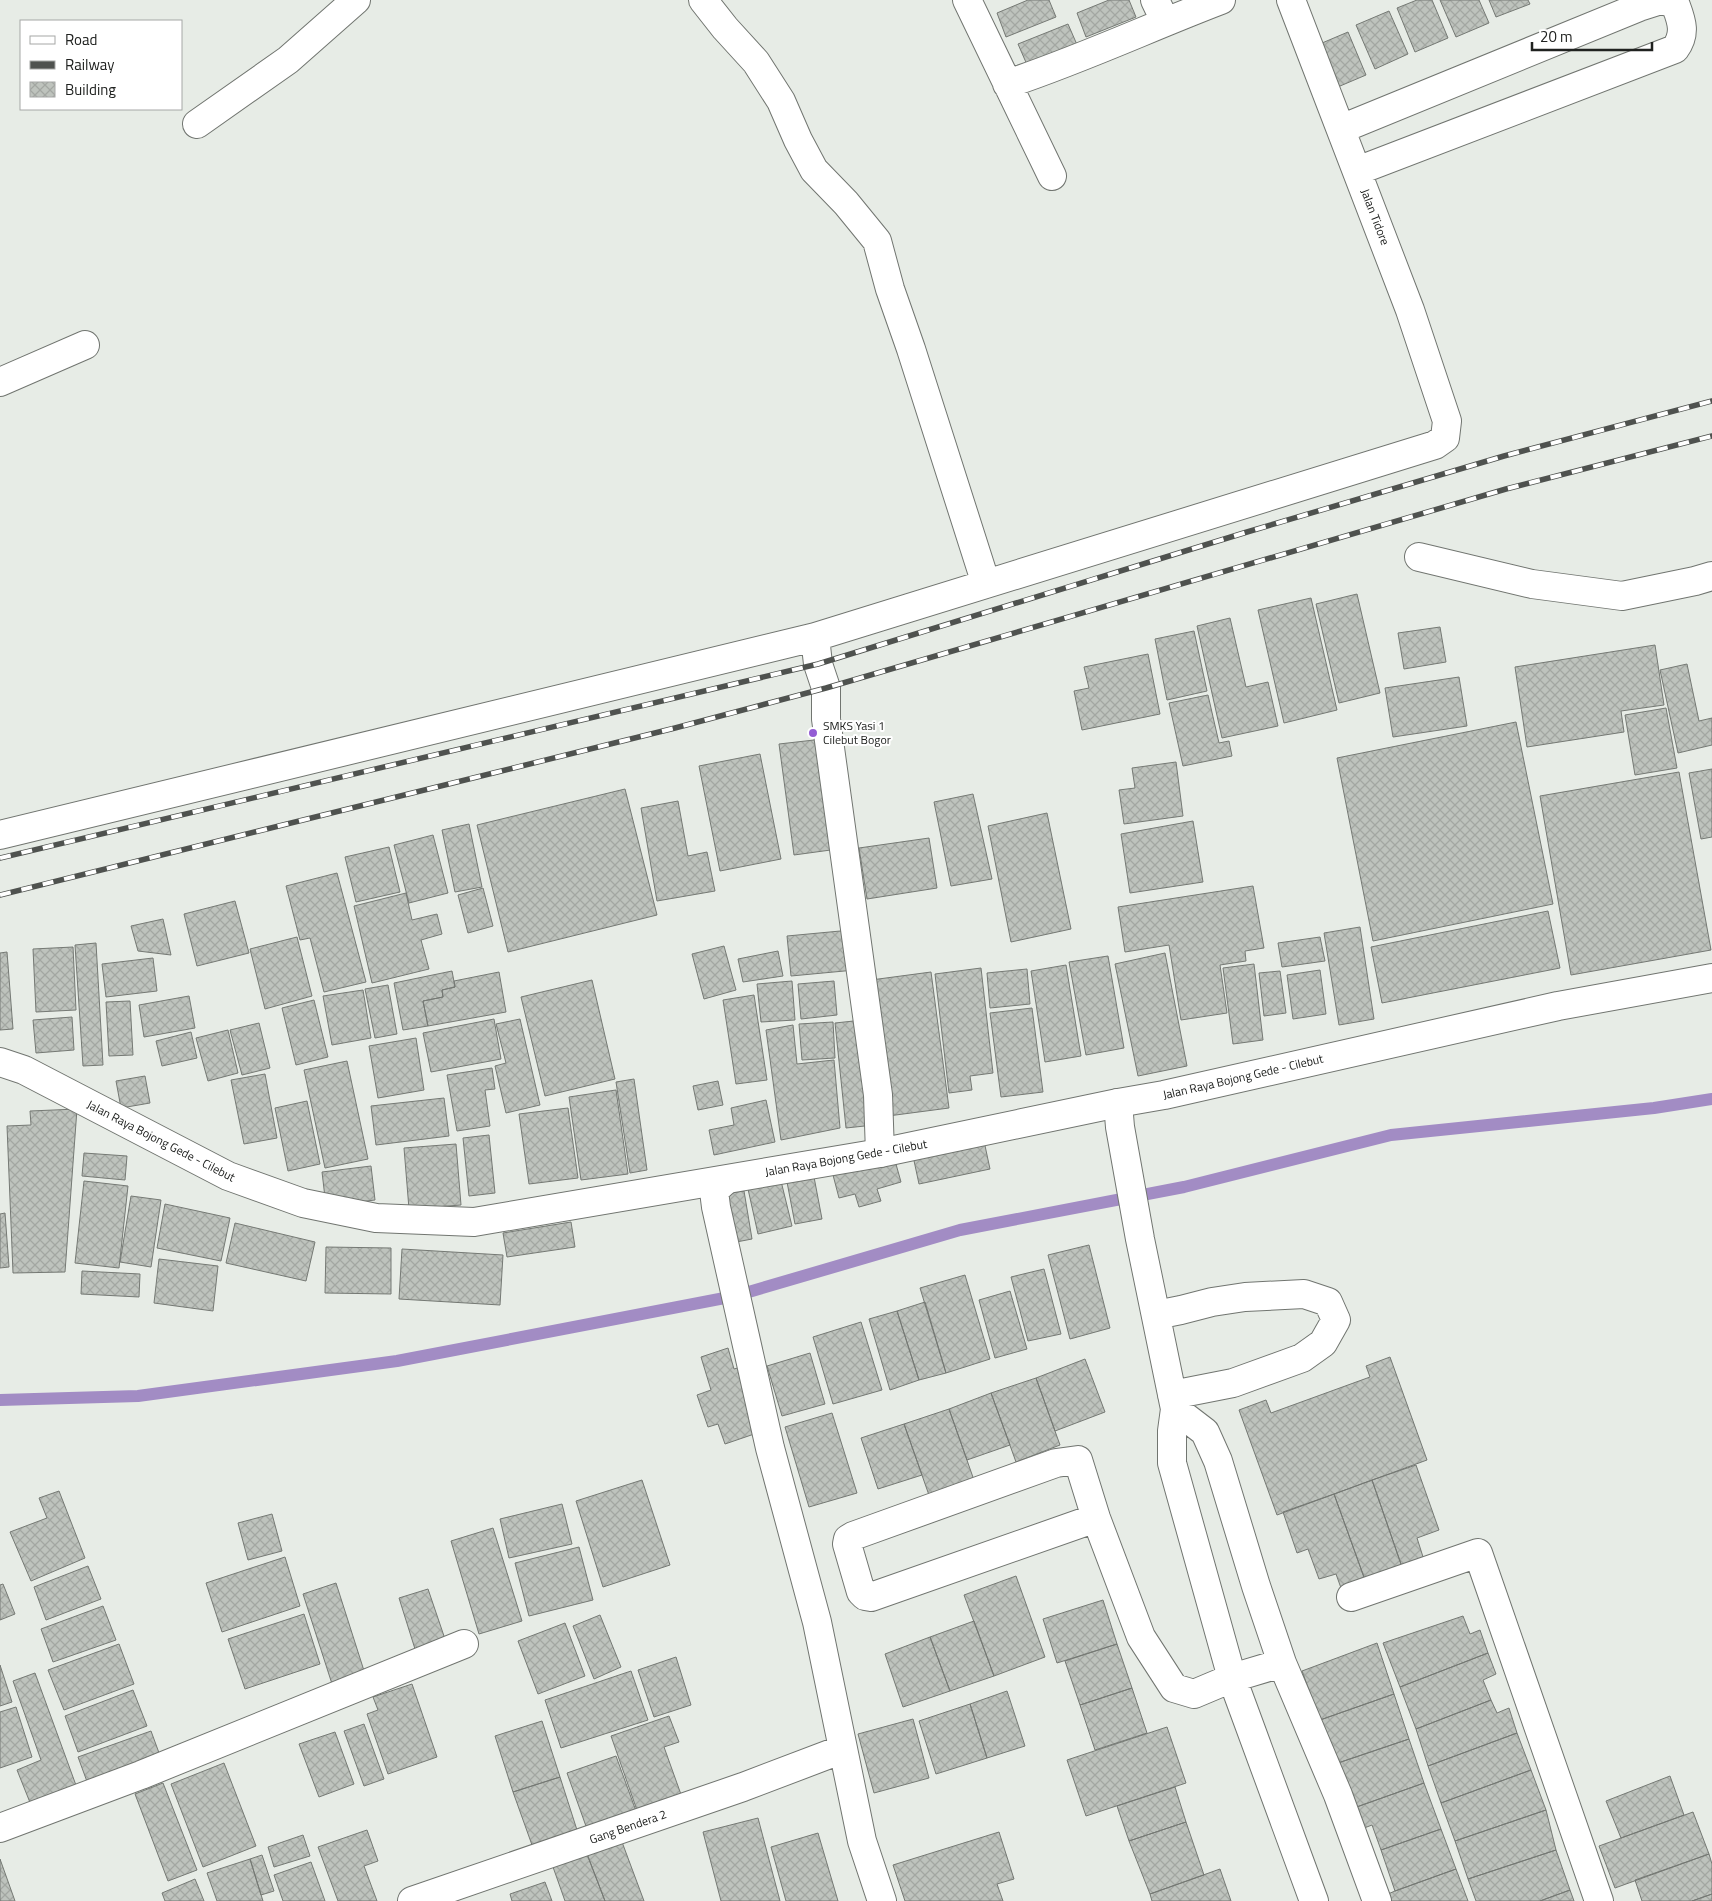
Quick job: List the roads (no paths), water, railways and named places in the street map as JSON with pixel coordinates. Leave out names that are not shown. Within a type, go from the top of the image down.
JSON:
[{"type":"street","points":[[197,124],[288,60],[356,0]]},
{"type":"street","points":[[0,836],[815,637],[986,584],[890,289],[877,241],[846,203],[814,170],[781,101],[756,62],[703,0]]},
{"type":"street","points":[[967,0],[1052,176]]},
{"type":"street","points":[[1007,84],[1046,71],[1160,11],[1221,0]]},
{"type":"street","name":"Jalan Tidore","points":[[986,584],[1435,445],[1445,438],[1447,421],[1410,310],[1291,0]]},
{"type":"street","points":[[1341,129],[1639,7],[1663,0],[1676,6],[1683,25],[1682,41],[1675,49],[1358,171]]},
{"type":"street","points":[[0,382],[85,344]]},
{"type":"street","points":[[1419,557],[1532,584],[1622,596],[1712,576]]},
{"type":"street","points":[[815,637],[818,664],[826,688],[826,719],[878,1095],[880,1153]]},
{"type":"street","name":"Jalan Raya Bojong Gede - Cilebut","points":[[0,1062],[24,1070],[228,1176],[303,1203],[376,1218],[474,1222],[880,1153],[1119,1115],[1174,1093],[1558,1006],[1712,978]]},
{"type":"street","points":[[1119,1115],[1140,1239],[1174,1402],[1172,1463],[1232,1678],[1314,1901]]},
{"type":"street","points":[[726,1180],[715,1189],[713,1194],[723,1241],[770,1448],[812,1598],[862,1841],[882,1901]]},
{"type":"street","points":[[1156,1315],[1212,1302],[1246,1297],[1304,1294],[1328,1302],[1336,1320],[1324,1343],[1302,1358],[1174,1402]]},
{"type":"street","points":[[1174,1402],[1205,1432],[1218,1461],[1256,1586],[1282,1663],[1338,1795],[1377,1901]]},
{"type":"street","points":[[1096,1518],[871,1597],[865,1596],[861,1592],[847,1544],[848,1539],[853,1536],[1056,1463],[1078,1460],[1096,1518],[1141,1637],[1174,1688],[1194,1694],[1232,1678],[1282,1663]]},
{"type":"street","points":[[1351,1597],[1478,1553],[1599,1901]]},
{"type":"street","points":[[0,1828],[150,1771],[464,1644]]},
{"type":"street","name":"Gang Bendera 2","points":[[412,1901],[743,1787],[843,1749]]},
{"type":"waterway","points":[[0,1400],[138,1396],[397,1361],[735,1296],[960,1230],[1184,1187],[1391,1135],[1654,1108],[1712,1099]]},
{"type":"railway","points":[[0,858],[818,664],[1247,532],[1504,456],[1712,401]]},
{"type":"railway","points":[[0,895],[675,728],[826,688],[1506,489],[1712,436]]},
{"type":"place","name":"SMKS Yasi 1 Cilebut Bogor","points":[[813,733]]}]
